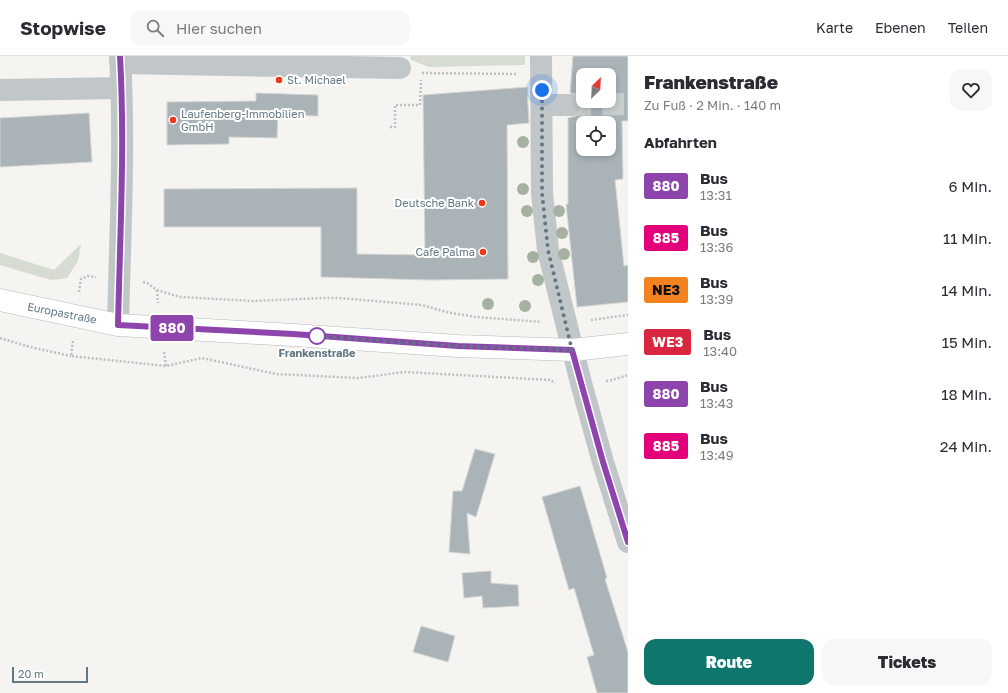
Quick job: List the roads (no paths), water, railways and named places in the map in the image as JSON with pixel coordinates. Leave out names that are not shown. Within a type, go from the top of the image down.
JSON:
[{"type":"main road","name":"Europastraße","points":[[0,300],[118,325],[293,334],[458,346],[572,350],[628,344]]},
{"type":"street","points":[[118,325],[121,173],[120,59],[400,68]]},
{"type":"street","points":[[541,65],[542,193],[548,250],[581,383],[603,462],[628,542]]},
{"type":"street","points":[[0,90],[121,88]]},
{"type":"street","points":[[542,105],[569,105]]},
{"type":"tunnel","points":[[569,105],[628,104]]},
{"type":"place","name":"St. Michael","points":[[279,80]]},
{"type":"place","name":"Laufenberg-Immobilien GmbH","points":[[173,120]]},
{"type":"place","name":"Deutsche Bank","points":[[482,203]]},
{"type":"place","name":"Cafe Palma","points":[[483,252]]},
{"type":"place","name":"Frankenstraße","points":[[317,336]]}]
